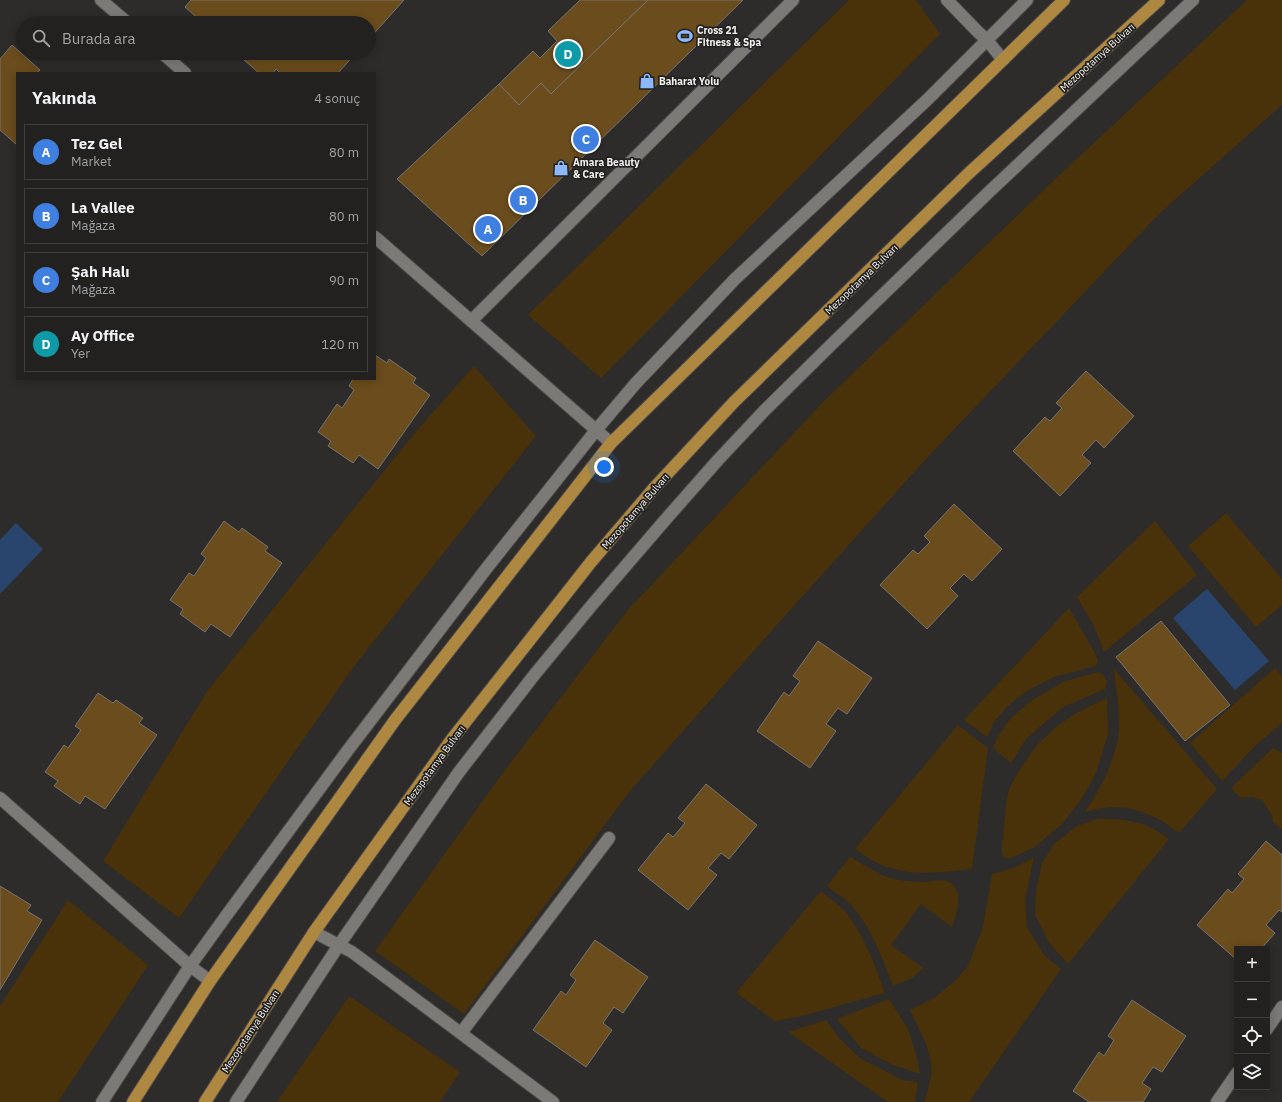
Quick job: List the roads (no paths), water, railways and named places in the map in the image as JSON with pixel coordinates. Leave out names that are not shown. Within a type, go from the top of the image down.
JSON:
[{"type":"main road","points":[[133,1102],[210,981],[395,720],[611,443],[1064,0]]},
{"type":"main road","name":"Mezopotamya Bulvarı","points":[[204,1102],[314,932],[452,739],[591,562],[654,487],[734,402],[964,178],[1159,0]]},
{"type":"street","points":[[101,0],[120,16]]},
{"type":"street","points":[[471,321],[793,0]]},
{"type":"street","points":[[947,0],[987,40],[1003,60]]},
{"type":"street","points":[[236,1102],[339,945],[460,772],[535,674],[718,460],[764,411],[834,342],[990,191],[1193,0]]},
{"type":"street","points":[[102,1102],[190,966],[376,712],[486,569],[597,429],[636,383],[735,279],[928,99],[987,40],[1021,2]]},
{"type":"street","points":[[170,60],[184,72]]},
{"type":"street","points":[[376,238],[597,429],[611,443]]},
{"type":"street","points":[[0,798],[190,966],[210,981]]},
{"type":"street","points":[[461,1033],[609,838]]},
{"type":"street","points":[[314,932],[352,952],[553,1102]]},
{"type":"street","points":[[1270,1025],[1282,1007]]},
{"type":"street","points":[[1217,1102],[1234,1077]]},
{"type":"water","points":[[16,523],[43,549],[0,594],[0,540]]},
{"type":"water","points":[[1207,589],[1269,661],[1235,690],[1173,618]]},
{"type":"place","name":"Cross 21 Fitness & Spa","points":[[685,36]]},
{"type":"place","name":"Ay Office","points":[[568,54]]},
{"type":"place","name":"Baharat Yolu","points":[[647,81]]},
{"type":"place","name":"Şah Halı","points":[[586,139]]},
{"type":"place","name":"Amara Beauty & Care","points":[[561,168]]},
{"type":"place","name":"La Vallee","points":[[523,200]]},
{"type":"place","name":"Tez Gel","points":[[488,229]]}]
